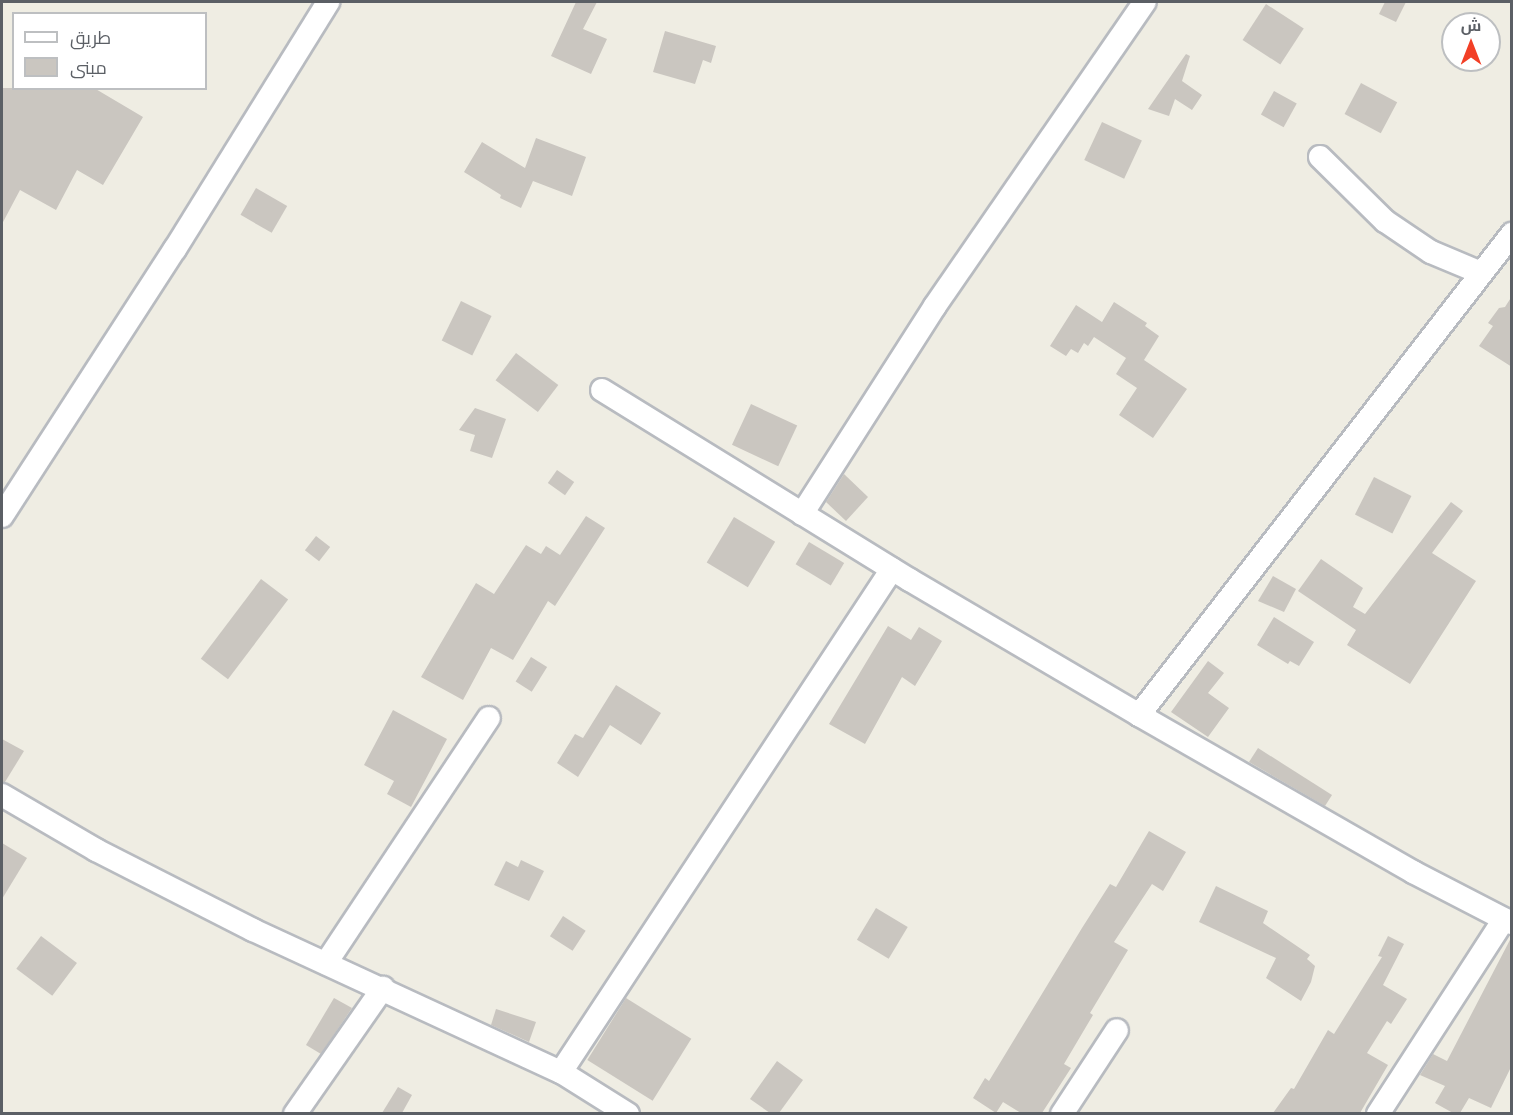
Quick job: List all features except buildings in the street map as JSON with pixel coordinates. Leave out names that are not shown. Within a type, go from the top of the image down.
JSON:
[{"type":"street","points":[[2,516],[175,249],[328,2]]},
{"type":"street","points":[[802,514],[935,306],[1145,2]]},
{"type":"street","points":[[1320,157],[1385,221],[1431,252],[1481,273]]},
{"type":"street","points":[[1139,715],[1512,234]]},
{"type":"street","points":[[602,390],[892,569],[1139,715],[1413,872],[1508,921],[1378,1113]]},
{"type":"street","points":[[561,1072],[892,569]]},
{"type":"street","points":[[326,963],[489,718]]},
{"type":"street","points":[[2,795],[96,850],[326,963],[561,1072],[628,1113]]},
{"type":"street","points":[[295,1113],[383,988]]},
{"type":"street","points":[[1062,1113],[1117,1030]]}]
